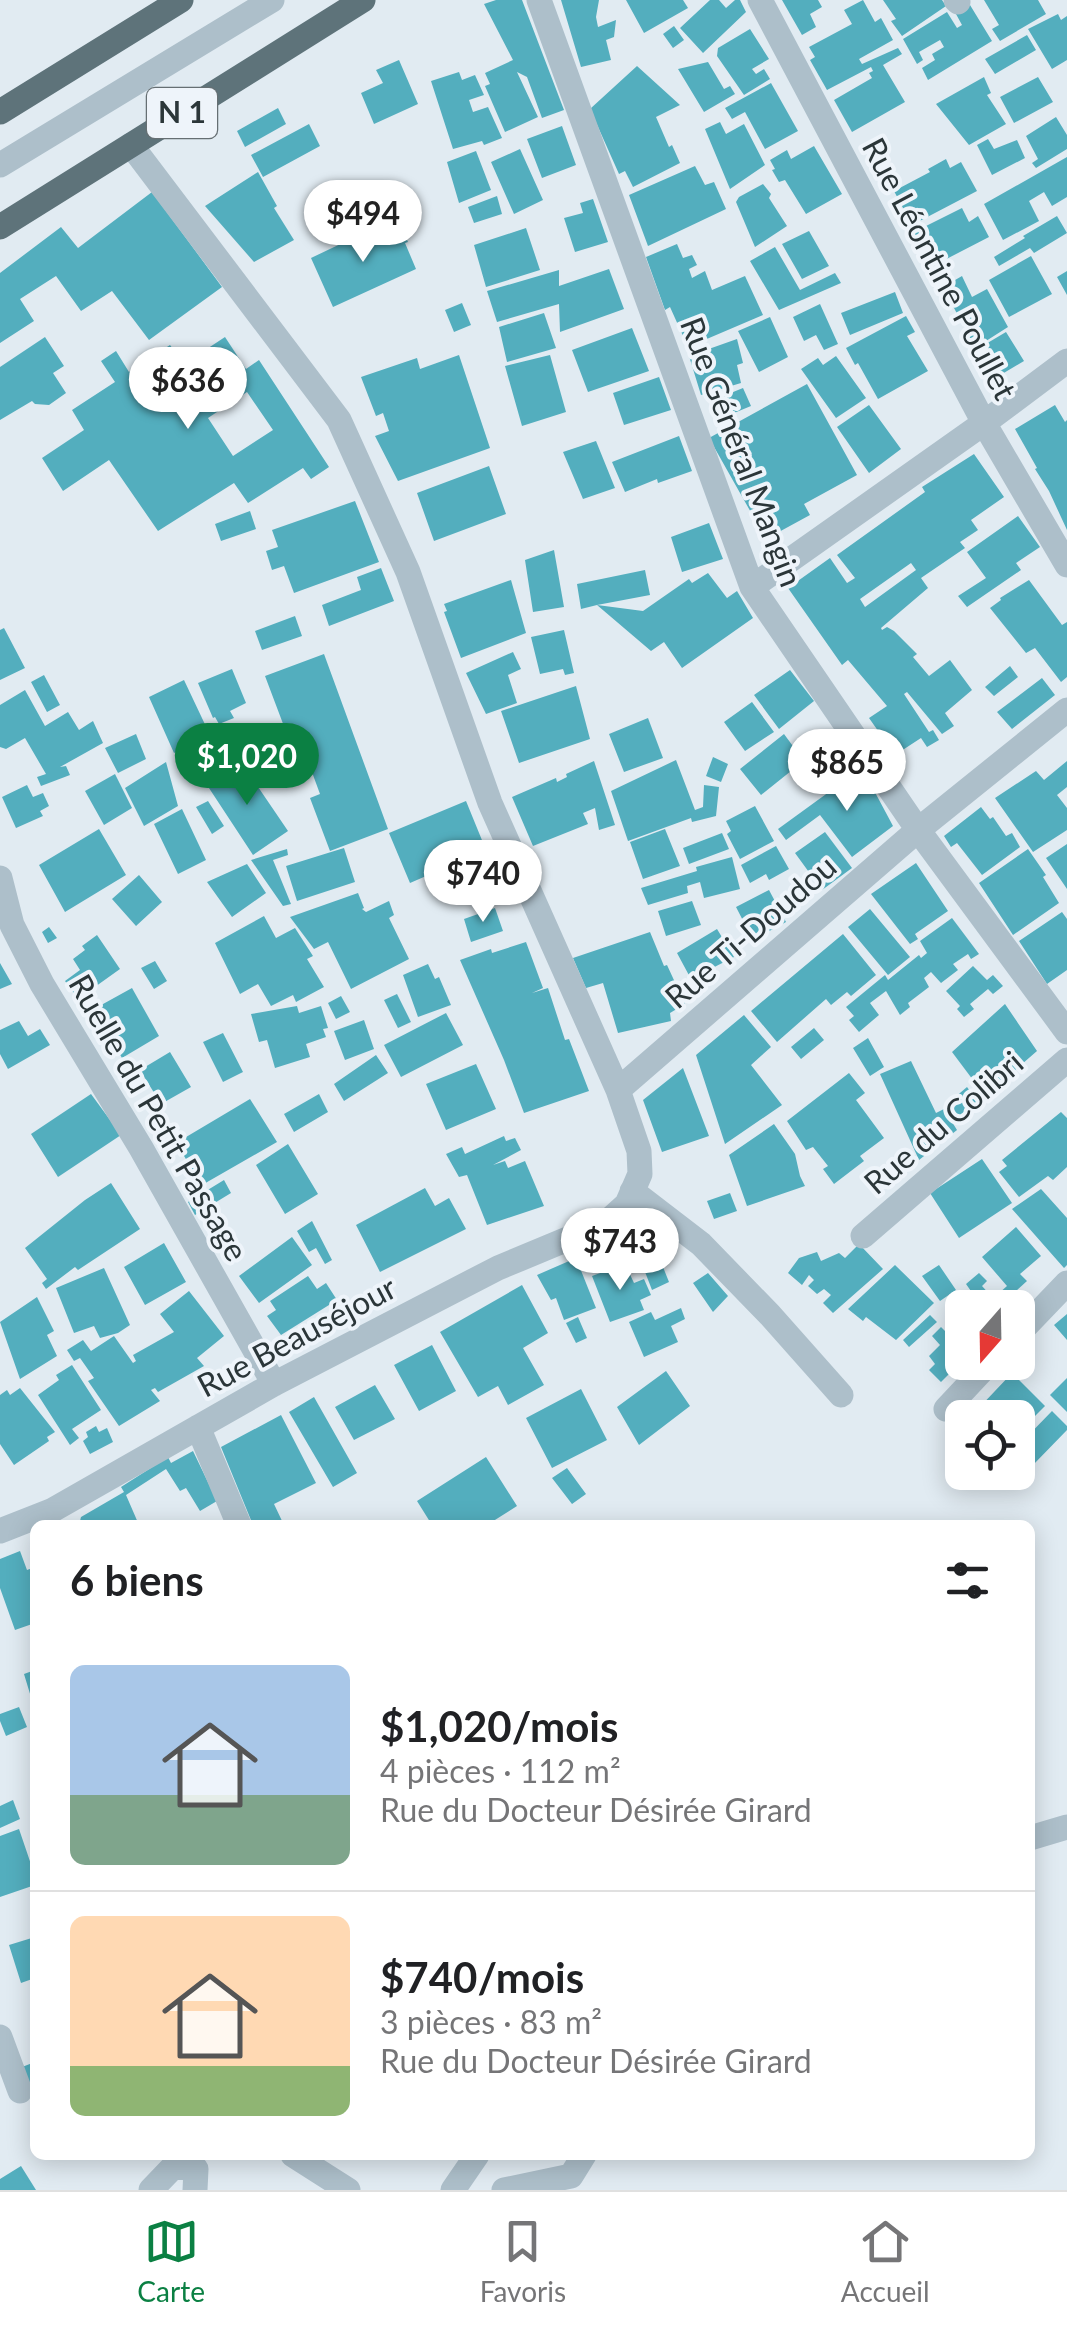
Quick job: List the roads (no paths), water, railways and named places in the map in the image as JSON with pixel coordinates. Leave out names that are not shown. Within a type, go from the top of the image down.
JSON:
[{"type":"main road","points":[[0,112],[181,0]]},
{"type":"main road","name":"N 1","points":[[0,226],[363,0]]},
{"type":"street","points":[[0,166],[272,0]]},
{"type":"street","name":"Rue Général Mangin","points":[[539,0],[752,586],[918,830],[1067,1032]]},
{"type":"street","name":"Rue Léontine Poullet","points":[[760,0],[984,423],[1067,565]]},
{"type":"street","points":[[131,145],[340,420],[408,572],[490,803],[618,1090],[638,1150],[640,1174],[629,1197],[701,1244],[841,1395]]},
{"type":"street","points":[[752,586],[1067,361]]},
{"type":"street","name":"Rue Ti-Doudou","points":[[618,1090],[918,830],[1067,710]]},
{"type":"street","name":"Ruelle du Petit Passage","points":[[0,878],[12,925],[42,984],[274,1384]]},
{"type":"street","name":"Rue du Colibri","points":[[863,1236],[1067,1060]]},
{"type":"street","name":"Rue Beauséjour","points":[[54,1518],[274,1384],[498,1268],[606,1222],[629,1197]]},
{"type":"street","points":[[1035,1316],[1067,1283]]},
{"type":"street","points":[[954,1400],[973,1380]]},
{"type":"street","points":[[198,1427],[237,1520]]},
{"type":"street","name":"Rue Beauséjour","points":[[0,1531],[30,1524]]},
{"type":"street","points":[[1035,1837],[1067,1827]]},
{"type":"street","points":[[0,2037],[20,2091]]},
{"type":"street","points":[[301,2160],[348,2190]]},
{"type":"street","points":[[453,2190],[474,2160]]},
{"type":"street","points":[[504,2190],[571,2176],[581,2160]]},
{"type":"street","points":[[151,2190],[174,2166],[196,2170],[195,2190]]}]
